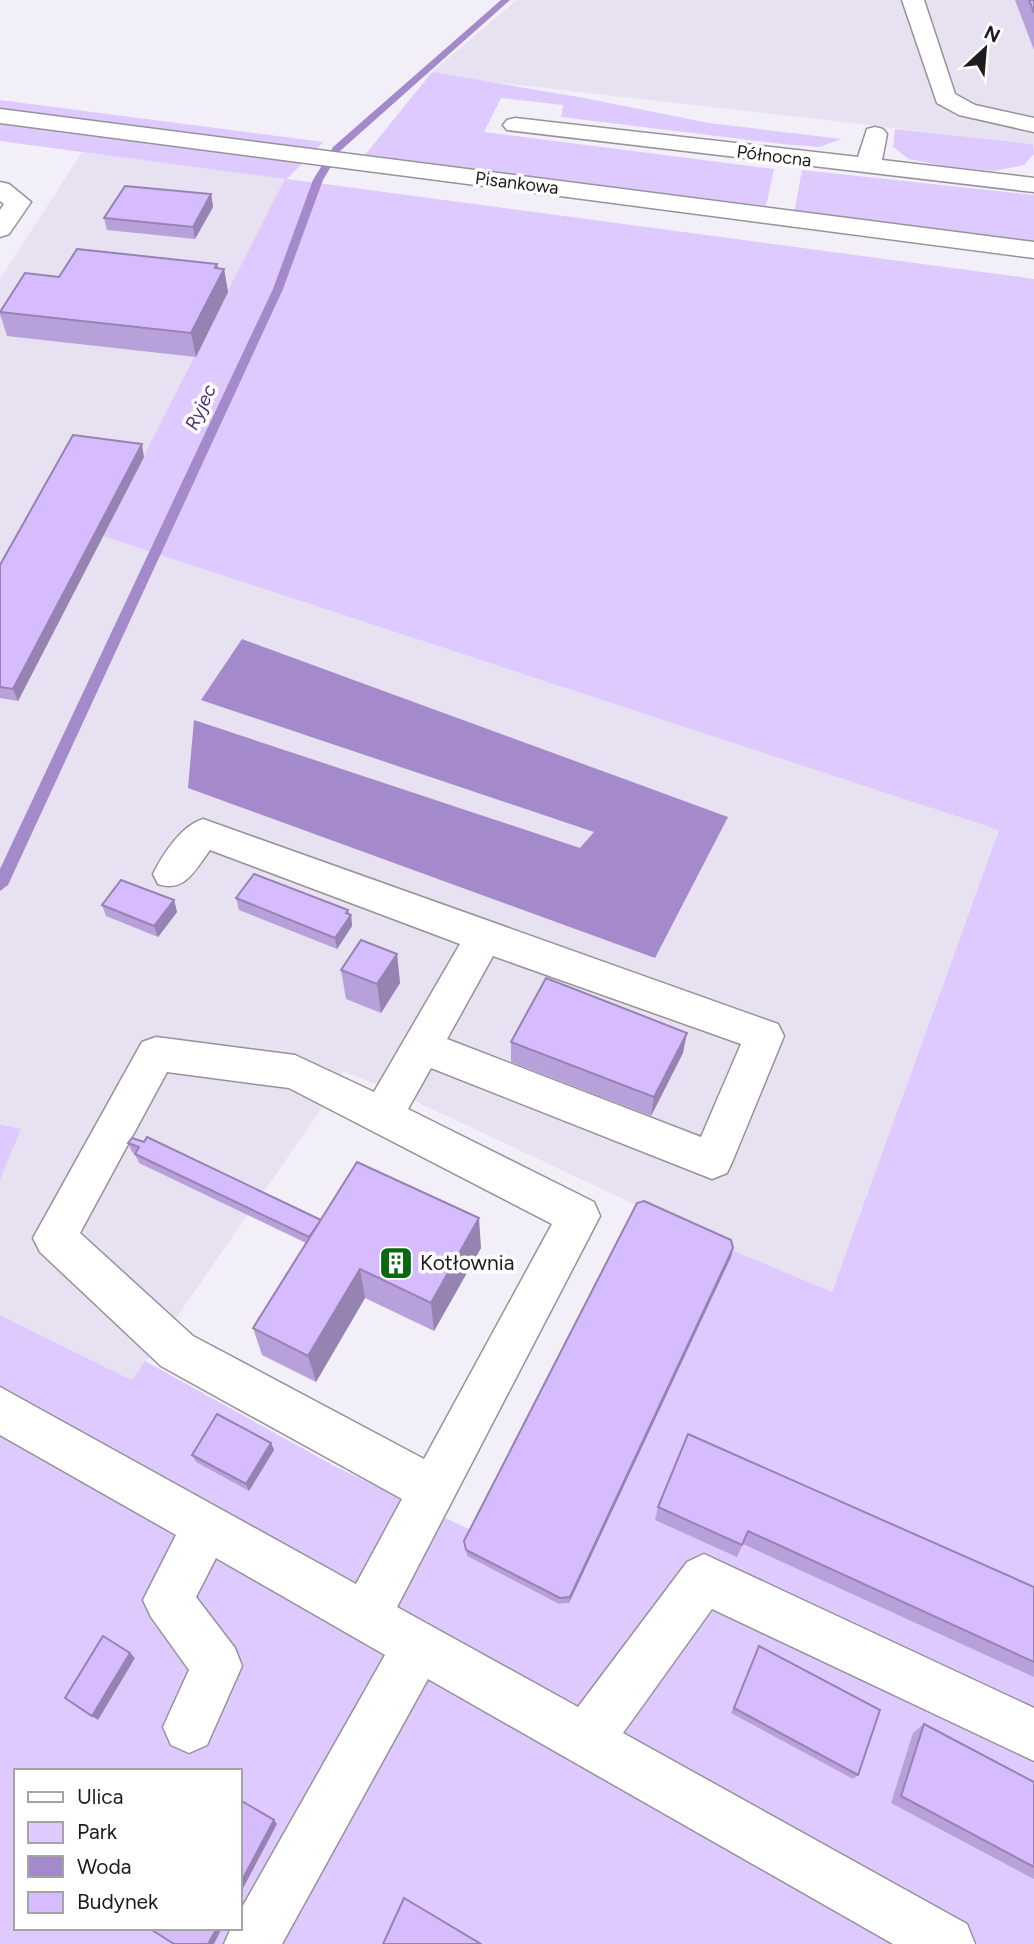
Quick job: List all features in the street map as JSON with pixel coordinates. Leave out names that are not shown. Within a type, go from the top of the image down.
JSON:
[{"type":"street","points":[[913,0],[945,98],[967,110],[1034,125]]},
{"type":"street","name":"Pisankowa","points":[[0,116],[1034,250]]},
{"type":"street","name":"Północna","points":[[515,125],[1034,185]]},
{"type":"street","points":[[868,167],[875,134]]},
{"type":"street","points":[[0,189],[18,202],[0,229]]},
{"type":"street","points":[[171,874],[203,833],[484,937],[764,1036],[712,1160],[423,1047]]},
{"type":"street","points":[[382,1117],[484,937]]},
{"type":"street","points":[[365,1617],[433,1490],[579,1216],[295,1072],[156,1054],[55,1238],[177,1351],[433,1490]]},
{"type":"street","points":[[0,1410],[947,1944]]},
{"type":"street","points":[[188,1727],[217,1666],[168,1600],[206,1527]]},
{"type":"street","points":[[586,1741],[704,1579],[1034,1735]]},
{"type":"street","points":[[252,1944],[418,1646]]},
{"type":"shaded area","points":[[517,0],[1034,0],[1034,144],[450,77],[432,72]]},
{"type":"shaded area","points":[[82,152],[286,179],[215,317],[999,830],[832,1293],[729,1249],[398,1093],[342,1071],[342,1079],[133,1380],[0,1315],[0,1180],[21,1129],[0,1124],[0,279]]},
{"type":"green space","points":[[432,72],[709,123],[842,139],[819,147],[782,144],[561,117],[563,105],[501,98],[484,132],[774,169],[766,206],[365,155]]},
{"type":"green space","points":[[0,100],[323,142],[287,179],[1034,279],[1034,1944],[0,1944],[0,1315],[132,1380],[145,1361],[338,1468],[473,1531],[464,1547],[467,1556],[559,1604],[569,1603],[731,1257],[729,1249],[832,1292],[999,830],[103,536],[285,179],[0,141]]},
{"type":"green space","points":[[895,129],[1033,144],[1034,154],[1024,165],[994,171],[944,166],[909,159],[893,147]]},
{"type":"green space","points":[[802,170],[1034,195],[1034,243],[794,213]]},
{"type":"green space","points":[[0,1124],[21,1129],[0,1180]]},
{"type":"water","points":[[242,639],[728,817],[655,958],[188,788],[194,720],[580,848],[594,832],[201,700]]},
{"type":"building","points":[[1029,0],[1034,0],[1034,13]]},
{"type":"building","points":[[125,186],[211,194],[193,227],[104,218]]},
{"type":"building","points":[[77,249],[217,264],[215,268],[224,269],[191,333],[0,312],[25,273],[59,277]]},
{"type":"building","points":[[73,435],[142,444],[13,689],[0,687],[0,565]]},
{"type":"building","points":[[254,874],[348,910],[346,913],[351,915],[335,938],[236,898]]},
{"type":"building","points":[[121,880],[174,900],[154,926],[102,905]]},
{"type":"building","points":[[361,940],[397,954],[377,984],[341,970]]},
{"type":"building","points":[[546,978],[687,1033],[654,1097],[511,1042]]},
{"type":"building","points":[[147,1137],[321,1220],[309,1237],[135,1154],[139,1147],[128,1143],[132,1138],[144,1142]]},
{"type":"building","points":[[357,1162],[479,1218],[431,1303],[360,1269],[308,1356],[253,1328]]},
{"type":"building","points":[[644,1201],[731,1240],[733,1248],[570,1597],[560,1598],[466,1550],[464,1541],[637,1203]]},
{"type":"building","points":[[217,1414],[271,1443],[246,1484],[192,1455]]},
{"type":"building","points":[[688,1434],[1034,1587],[1034,1662],[748,1531],[742,1545],[658,1507]]},
{"type":"building","points":[[103,1636],[130,1653],[92,1716],[65,1698]]},
{"type":"building","points":[[759,1646],[880,1710],[858,1775],[734,1708]]},
{"type":"building","points":[[924,1724],[1034,1782],[1034,1867],[901,1796]]},
{"type":"building","points":[[242,1801],[274,1820],[242,1880]]},
{"type":"building","points":[[404,1898],[481,1944],[383,1944]]},
{"type":"building","points":[[152,1930],[216,1930],[208,1944],[174,1944]]},
{"type":"waterway","name":"Ryjec","points":[[0,885],[278,289],[318,180],[336,149],[506,0]]},
{"type":"place","name":"Kotłownia","points":[[396,1263]]}]
